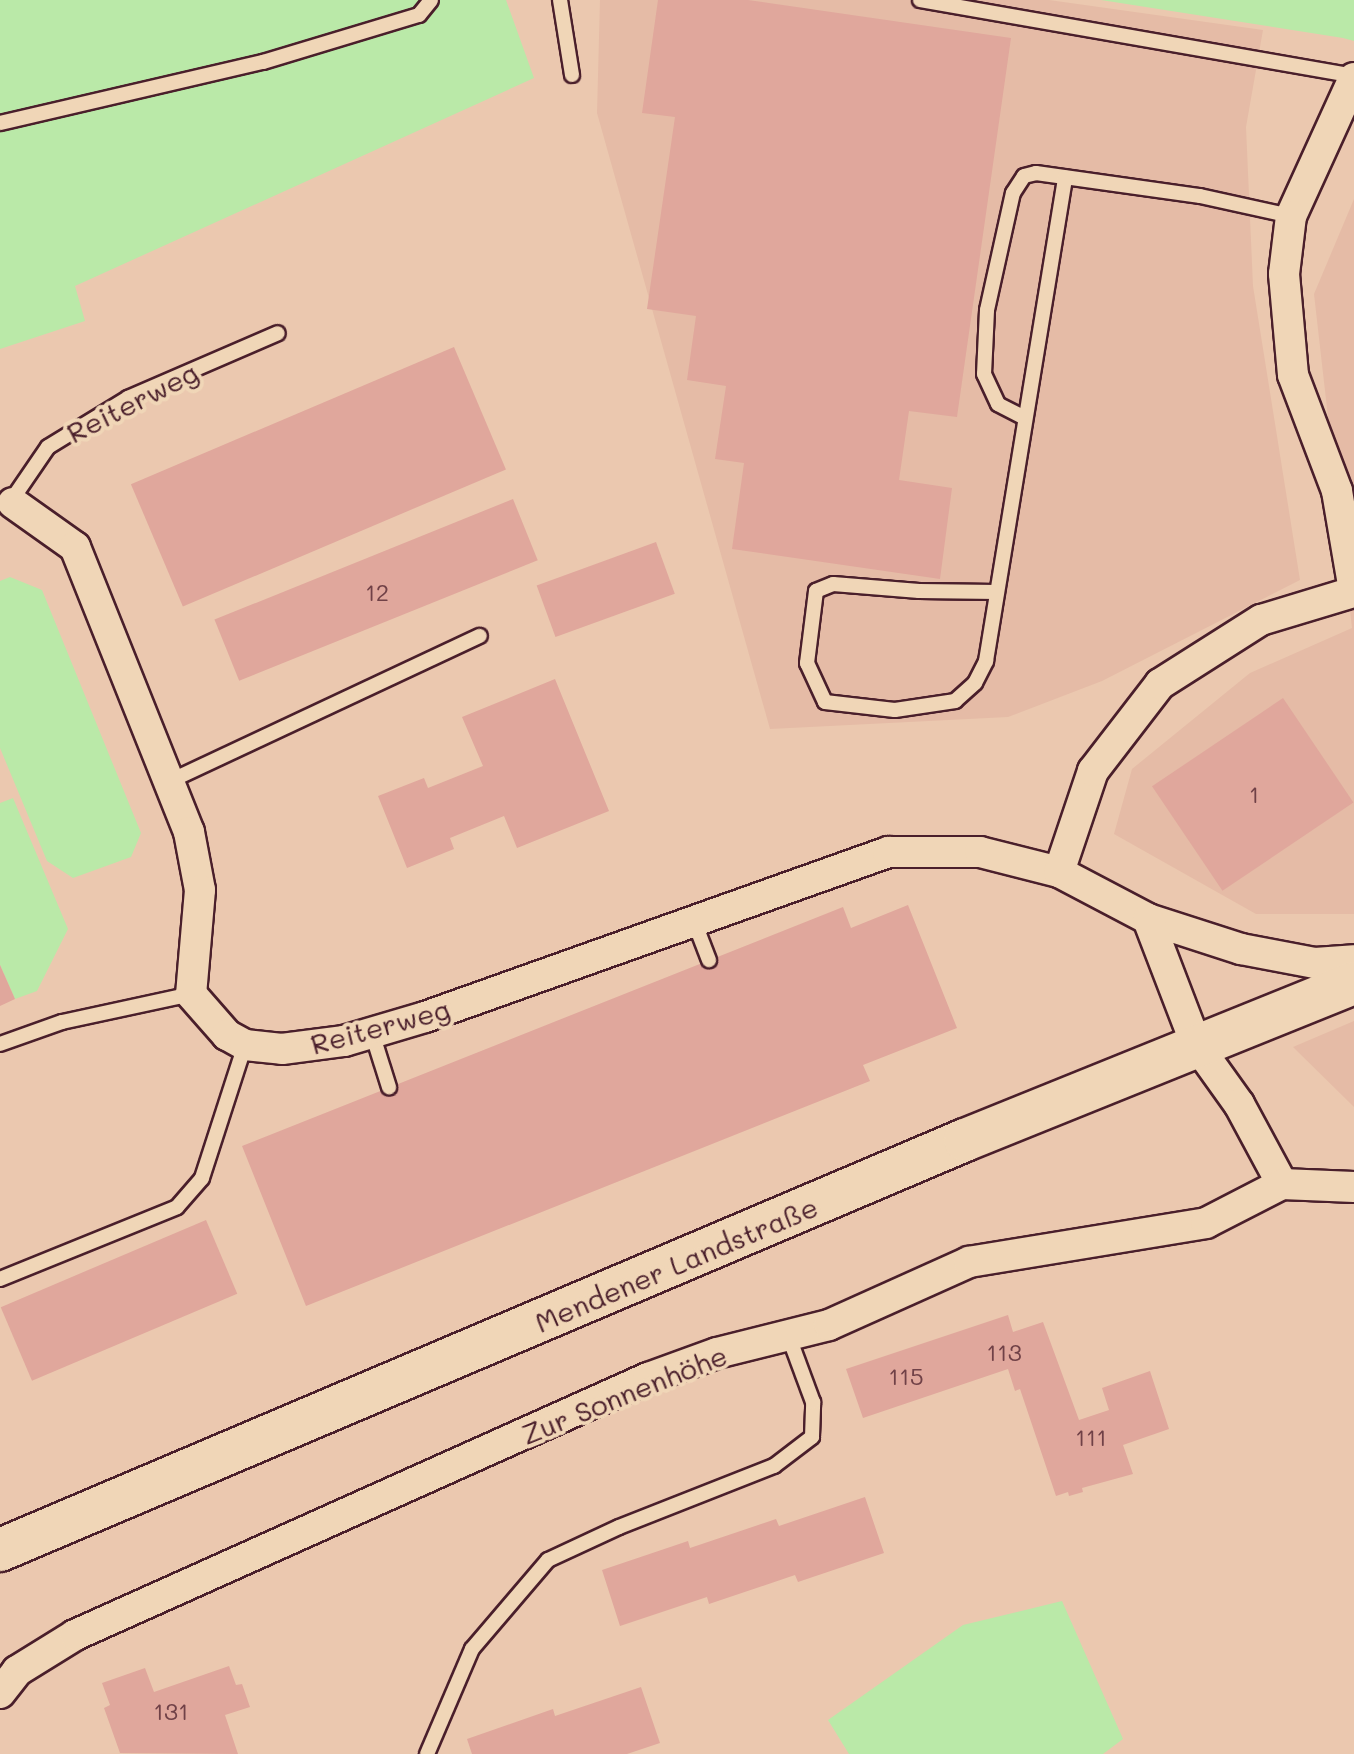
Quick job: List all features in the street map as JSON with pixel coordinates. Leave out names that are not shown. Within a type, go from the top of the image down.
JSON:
[{"type":"main road","name":"Mendener Landstraße","points":[[0,1550],[1196,1044],[1293,1010],[1354,983]]},
{"type":"street","points":[[1059,872],[1093,771],[1160,684],[1261,620],[1354,591],[1337,491],[1293,375],[1284,274],[1291,216],[1354,77]]},
{"type":"street","name":"Reiterweg","points":[[7,505],[75,547],[170,781],[189,832],[200,890],[191,994]]},
{"type":"street","name":"Reiterweg","points":[[245,1045],[282,1049],[372,1033],[888,852],[980,852],[1059,872],[1148,919],[1241,949],[1315,963],[1354,960]]},
{"type":"street","points":[[1148,919],[1196,1044],[1239,1104],[1282,1184]]},
{"type":"street","points":[[191,994],[227,1035],[245,1045]]},
{"type":"street","name":"Zur Sonnenhöhe","points":[[0,1693],[17,1671],[75,1635],[648,1378],[717,1353],[829,1325],[969,1262],[1206,1223],[1282,1184],[1354,1187]]},
{"type":"lane","points":[[0,123],[263,62],[419,15],[431,0]]},
{"type":"lane","points":[[560,0],[572,75]]},
{"type":"lane","points":[[920,0],[1354,77]]},
{"type":"lane","points":[[1025,418],[998,404],[984,374],[987,310],[1013,193],[1024,176],[1036,173],[1200,196],[1291,216]]},
{"type":"lane","points":[[997,592],[919,591],[833,584],[816,591],[807,663],[825,702],[895,710],[955,701],[975,683],[986,661],[1065,177]]},
{"type":"lane","name":"Reiterweg","points":[[7,505],[48,447],[128,398],[278,333]]},
{"type":"lane","points":[[170,781],[480,636]]},
{"type":"lane","points":[[694,921],[709,960]]},
{"type":"lane","points":[[0,1044],[62,1022],[191,994]]},
{"type":"lane","points":[[372,1033],[389,1087]]},
{"type":"lane","points":[[0,1279],[177,1207],[202,1178],[245,1045]]},
{"type":"lane","points":[[427,1754],[472,1649],[548,1560],[619,1527],[774,1466],[812,1437],[813,1402],[789,1337]]},
{"type":"shaded area","points":[[600,0],[1049,0],[1263,30],[1246,127],[1253,286],[1300,580],[1102,681],[1008,717],[770,729],[597,113]]},
{"type":"shaded area","points":[[1354,199],[1354,914],[1256,914],[1114,834],[1132,769],[1250,673],[1352,628],[1314,294]]},
{"type":"shaded area","points":[[1354,1021],[1354,1107],[1293,1047]]},
{"type":"green space","points":[[0,0],[506,0],[534,78],[75,286],[85,321],[0,349]]},
{"type":"green space","points":[[1101,0],[1354,0],[1354,41],[1343,38]]},
{"type":"green space","points":[[10,577],[42,590],[141,833],[131,857],[73,878],[47,861],[0,748],[0,581]]},
{"type":"green space","points":[[13,798],[68,929],[37,991],[15,999],[0,965],[0,803]]},
{"type":"green space","points":[[1062,1601],[1123,1739],[1103,1754],[849,1754],[828,1720],[963,1625]]},
{"type":"building","points":[[658,0],[748,0],[1011,38],[957,417],[909,411],[899,480],[952,488],[940,579],[732,549],[744,463],[715,459],[726,386],[687,380],[696,316],[647,309],[675,117],[642,113]]},
{"type":"building","points":[[454,347],[506,469],[183,607],[131,484]]},
{"type":"building","points":[[513,499],[538,560],[239,681],[214,620]]},
{"type":"building","points":[[656,542],[675,594],[555,637],[537,585]]},
{"type":"building","points":[[555,679],[609,811],[517,848],[504,816],[450,838],[454,849],[407,868],[378,796],[424,778],[428,788],[483,766],[462,717]]},
{"type":"building","points":[[1283,698],[1353,802],[1222,891],[1152,786]]},
{"type":"building","points":[[908,905],[957,1028],[863,1065],[870,1081],[306,1306],[242,1146],[843,907],[851,928]]},
{"type":"building","points":[[0,965],[15,999],[0,1006]]},
{"type":"building","points":[[206,1220],[237,1294],[32,1381],[1,1307]]},
{"type":"building","points":[[1008,1315],[1013,1332],[1043,1322],[1079,1420],[1109,1410],[1102,1388],[1150,1371],[1169,1429],[1123,1445],[1133,1474],[1082,1488],[1083,1492],[1069,1496],[1068,1492],[1056,1496],[1020,1389],[1015,1391],[1008,1369],[863,1418],[846,1369]]},
{"type":"building","points":[[865,1497],[884,1553],[798,1582],[795,1575],[709,1604],[707,1597],[620,1626],[602,1570],[688,1541],[690,1548],[776,1519],[779,1526]]},
{"type":"building","points":[[229,1666],[236,1685],[242,1684],[250,1707],[225,1715],[238,1754],[120,1753],[104,1708],[110,1705],[102,1683],[145,1668],[154,1692]]},
{"type":"building","points":[[641,1687],[660,1743],[627,1754],[472,1754],[467,1739],[553,1709],[555,1716]]}]
